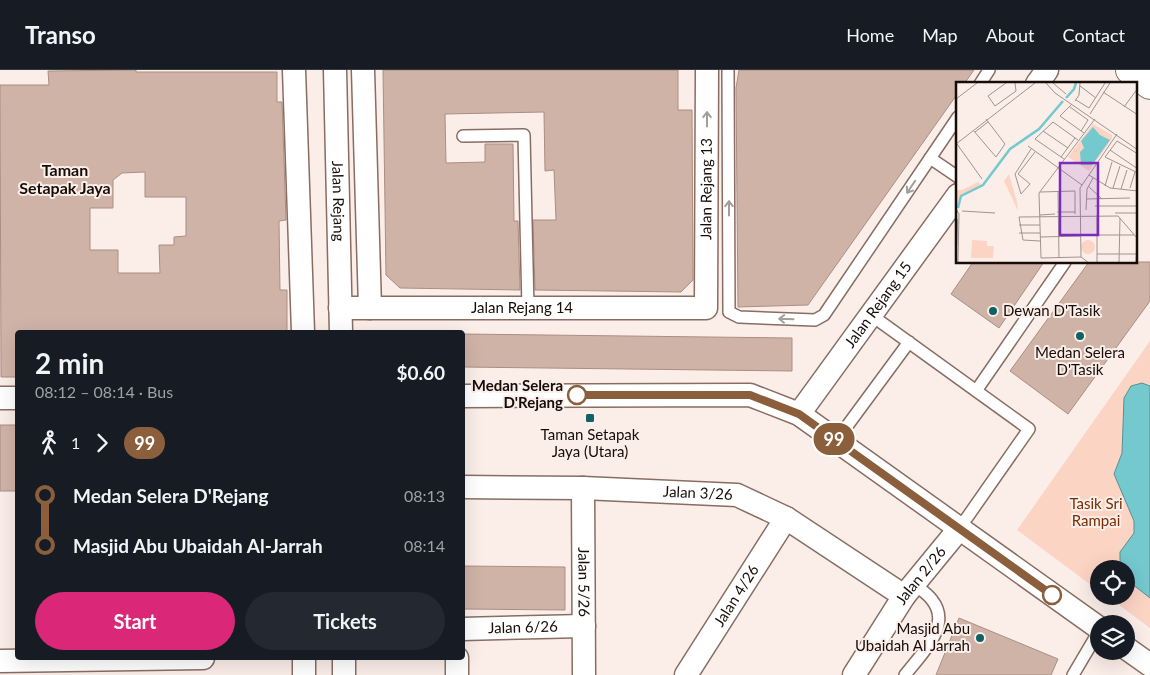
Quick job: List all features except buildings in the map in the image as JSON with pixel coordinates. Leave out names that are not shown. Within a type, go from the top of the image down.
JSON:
[{"type":"street","points":[[294,70],[303,330]]},
{"type":"street","name":"Jalan Rejang","points":[[334,70],[340,330]]},
{"type":"street","points":[[363,70],[370,308]]},
{"type":"street","name":"Jalan Rejang 13","points":[[706,308],[707,70]]},
{"type":"street","points":[[1039,82],[1047,70]]},
{"type":"street","points":[[1130,70],[1150,85]]},
{"type":"street","name":"Jalan Rejang 15","points":[[799,414],[956,197]]},
{"type":"street","name":"Jalan Rejang 14","points":[[340,308],[706,308]]},
{"type":"street","points":[[465,396],[750,395],[799,414],[1090,623]]},
{"type":"street","points":[[0,398],[15,398]]},
{"type":"street","name":"Jalan 3/26","points":[[465,486],[583,488],[737,496],[786,518],[909,590]]},
{"type":"street","name":"Jalan 5/26","points":[[583,488],[584,675]]},
{"type":"street","name":"Jalan 4/26","points":[[686,675],[786,518]]},
{"type":"street","name":"Jalan 2/26","points":[[854,675],[909,590],[959,529]]},
{"type":"street","name":"Jalan 6/26","points":[[465,629],[584,626]]},
{"type":"street","points":[[1135,654],[1150,665]]},
{"type":"street","points":[[0,661],[68,660]]},
{"type":"street","points":[[304,660],[304,675]]},
{"type":"street","points":[[344,660],[344,675]]},
{"type":"street","points":[[457,660],[457,675]]},
{"type":"lane","points":[[728,70],[729,312],[732,315],[815,320],[824,315],[956,120]]},
{"type":"lane","points":[[981,82],[989,70]]},
{"type":"lane","points":[[463,136],[524,135],[528,308]]},
{"type":"lane","points":[[930,158],[956,176]]},
{"type":"lane","points":[[976,391],[1064,264]]},
{"type":"lane","points":[[871,315],[1029,429],[959,529]]},
{"type":"lane","points":[[836,441],[909,342]]},
{"type":"lane","points":[[905,675],[936,635],[939,617],[933,600],[909,590]]},
{"type":"lane","points":[[1073,675],[1090,645]]},
{"type":"green space","name":"Tasik Sri Rampai","points":[[1150,341],[1150,628],[1119,605],[1135,605],[1135,560],[1090,560],[1090,584],[1017,530]]},
{"type":"water","points":[[1142,383],[1150,386],[1150,598],[1135,586],[1135,560],[1120,560],[1120,552],[1134,533],[1134,521],[1114,474],[1122,453],[1124,398],[1131,386]]},
{"type":"bus line","name":"99","points":[[577,395],[750,395],[799,414],[1052,595]]},
{"type":"place","name":"Dewan D'Tasik","points":[[993,311]]},
{"type":"place","name":"Medan Selera D'Tasik","points":[[1080,336]]},
{"type":"place","name":"Medan Selera D'Rejang","points":[[577,395]]},
{"type":"place","name":"Taman Setapak Jaya (Utara)","points":[[590,418]]},
{"type":"place","name":"Masjid Abu Ubaidah Al Jarrah","points":[[980,638]]},
{"type":"district","name":"Taman Setapak Jaya","points":[[65,179]]}]
